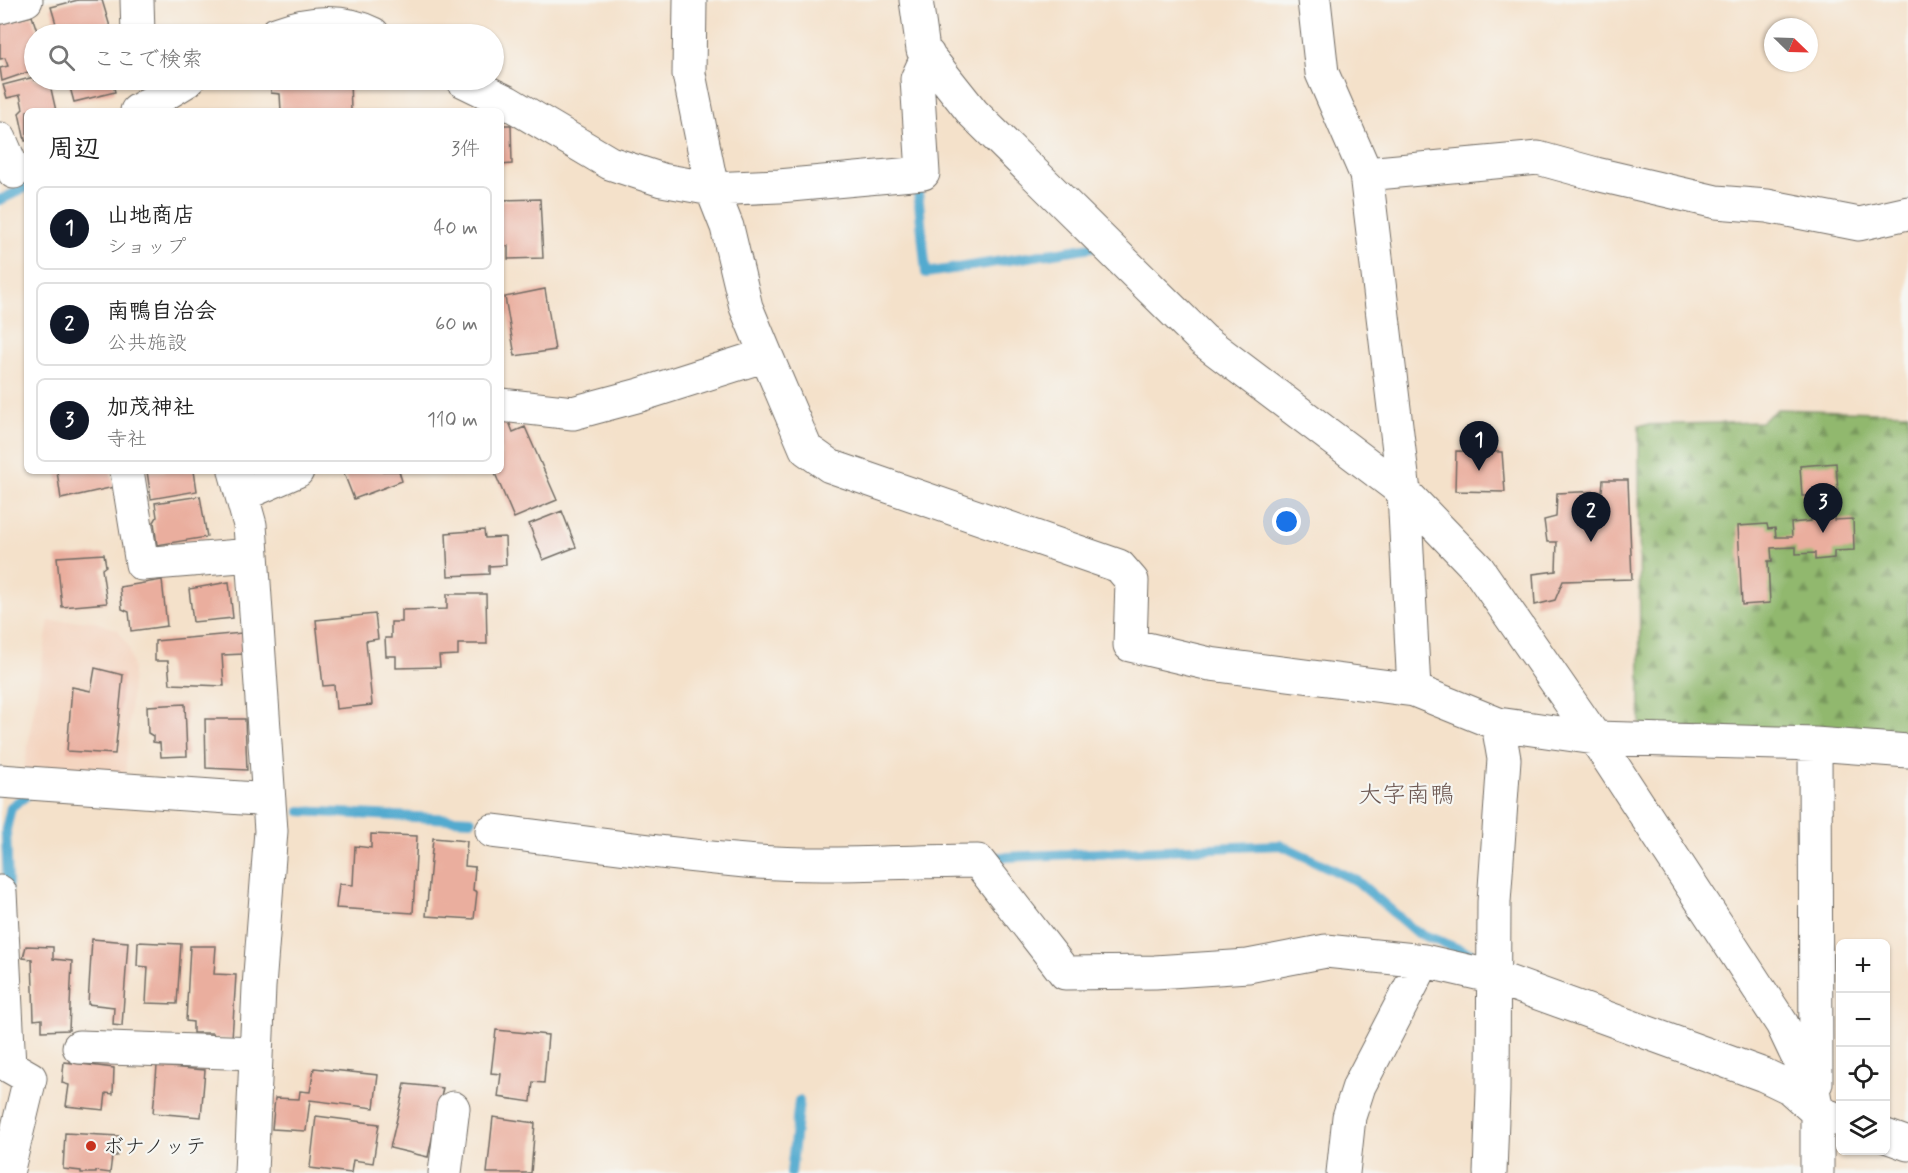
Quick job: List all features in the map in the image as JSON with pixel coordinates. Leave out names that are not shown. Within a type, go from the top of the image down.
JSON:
[{"type":"street","points":[[0,8],[26,0]]},
{"type":"street","points":[[137,0],[138,24]]},
{"type":"street","points":[[690,0],[688,74],[712,189],[727,226],[746,307],[807,449],[830,466],[1119,566],[1132,581],[1130,645],[1210,664],[1414,690],[1498,724],[1594,738],[1815,744],[1908,751]]},
{"type":"street","points":[[916,0],[923,50],[973,113],[1203,340],[1404,492],[1478,568],[1594,738],[1782,1024],[1813,1089],[1829,1116]]},
{"type":"street","points":[[1314,0],[1322,73],[1365,174],[1404,492],[1414,690]]},
{"type":"street","points":[[317,24],[330,22],[337,24]]},
{"type":"street","points":[[482,90],[610,163],[662,180],[712,189],[779,186],[923,173],[917,79],[928,55]]},
{"type":"street","points":[[139,103],[167,90]]},
{"type":"street","points":[[0,139],[14,173]]},
{"type":"street","points":[[1365,174],[1538,158],[1716,202],[1767,206],[1859,224],[1908,213]]},
{"type":"street","points":[[504,405],[573,413],[640,395],[766,355]]},
{"type":"street","points":[[127,474],[142,564],[252,555]]},
{"type":"street","points":[[251,1173],[259,987],[271,831],[250,525],[239,483],[282,474]]},
{"type":"street","points":[[1490,1173],[1494,902],[1503,759],[1498,724]]},
{"type":"street","points":[[1815,744],[1815,1042],[1829,1116],[1817,1173]]},
{"type":"street","points":[[0,781],[269,800]]},
{"type":"street","points":[[492,831],[746,861],[822,865],[907,861],[978,861],[1065,973],[1155,972],[1248,966],[1326,951],[1424,961],[1494,977],[1764,1075],[1789,1086],[1829,1116]]},
{"type":"street","points":[[0,892],[9,1066],[30,1078],[7,1173]]},
{"type":"street","points":[[1343,1173],[1349,1117],[1359,1086],[1424,961]]},
{"type":"street","points":[[80,1047],[256,1053]]},
{"type":"street","points":[[445,1173],[453,1108]]},
{"type":"street","points":[[1890,1137],[1908,1144]]},
{"type":"shaded area","points":[[49,621],[92,621],[118,630],[129,647],[133,671],[125,778],[23,775]]},
{"type":"green space","points":[[1777,409],[1908,413],[1908,731],[1640,729],[1639,425],[1761,422]]},
{"type":"building","points":[[78,0],[102,0],[109,24],[56,24],[51,7]]},
{"type":"building","points":[[32,16],[35,24],[24,24],[24,73],[2,81],[0,68],[8,66],[5,58],[0,59],[0,24]]},
{"type":"building","points":[[24,80],[24,90],[51,90],[55,108],[24,108],[24,136],[19,113],[23,109],[20,95],[7,98],[3,85]]},
{"type":"building","points":[[71,90],[114,90],[115,92],[74,102]]},
{"type":"building","points":[[271,90],[350,90],[351,108],[281,108],[280,94],[271,93]]},
{"type":"building","points":[[504,125],[511,125],[512,164],[504,165]]},
{"type":"building","points":[[540,199],[543,258],[508,259],[508,246],[504,247],[504,200]]},
{"type":"building","points":[[545,289],[555,350],[515,356],[505,297]]},
{"type":"building","points":[[507,417],[513,432],[525,427],[557,500],[514,518],[495,474],[504,474],[504,418]]},
{"type":"building","points":[[1456,451],[1502,452],[1505,492],[1455,491]]},
{"type":"building","points":[[1836,463],[1838,491],[1833,491],[1834,520],[1853,519],[1854,550],[1834,551],[1834,558],[1815,560],[1815,553],[1796,554],[1796,547],[1771,548],[1772,561],[1768,561],[1770,603],[1742,605],[1738,526],[1767,524],[1768,529],[1775,528],[1776,537],[1792,537],[1791,523],[1811,521],[1810,496],[1802,496],[1800,466]]},
{"type":"building","points":[[57,474],[112,474],[114,487],[61,499]]},
{"type":"building","points":[[147,474],[194,474],[197,491],[151,499]]},
{"type":"building","points":[[344,474],[400,474],[402,481],[354,499]]},
{"type":"building","points":[[1603,480],[1628,480],[1632,579],[1563,581],[1555,600],[1535,605],[1533,574],[1556,571],[1557,542],[1547,542],[1544,520],[1556,517],[1557,493],[1602,491]]},
{"type":"building","points":[[200,496],[207,537],[157,545],[154,522],[157,517],[155,503]]},
{"type":"building","points":[[562,511],[576,547],[543,560],[529,524]]},
{"type":"building","points":[[484,530],[485,538],[505,537],[506,565],[489,566],[489,574],[448,576],[446,533]]},
{"type":"building","points":[[104,554],[106,566],[102,569],[107,603],[62,607],[57,557]]},
{"type":"building","points":[[162,580],[167,626],[131,631],[129,612],[122,609],[120,587]]},
{"type":"building","points":[[229,582],[233,618],[193,622],[189,589]]},
{"type":"building","points":[[447,594],[486,594],[487,644],[458,644],[458,655],[439,656],[440,667],[396,668],[396,656],[386,656],[385,638],[391,638],[391,622],[402,622],[402,610],[447,609]]},
{"type":"building","points":[[375,614],[378,639],[366,641],[372,705],[336,709],[334,685],[323,686],[316,620]]},
{"type":"building","points":[[242,633],[244,654],[222,655],[224,686],[170,684],[168,661],[155,661],[155,641]]},
{"type":"building","points":[[95,668],[123,675],[115,754],[67,751],[72,687],[91,691]]},
{"type":"building","points":[[185,704],[187,756],[161,757],[160,743],[153,742],[153,736],[148,733],[147,706]]},
{"type":"building","points":[[205,719],[245,719],[247,770],[206,768]]},
{"type":"building","points":[[371,834],[417,836],[413,913],[336,908],[339,884],[353,885],[355,846],[371,848]]},
{"type":"building","points":[[433,838],[467,841],[465,866],[475,867],[473,890],[477,892],[474,919],[426,916]]},
{"type":"building","points":[[92,939],[128,942],[122,1026],[113,1025],[114,1007],[88,1004]]},
{"type":"building","points":[[138,942],[181,944],[177,1004],[146,1003],[148,967],[137,966]]},
{"type":"building","points":[[26,946],[53,947],[53,959],[72,961],[69,1030],[42,1031],[42,1019],[34,1020],[32,959],[23,958]]},
{"type":"building","points":[[190,946],[216,946],[214,974],[236,975],[232,1039],[213,1038],[213,1033],[193,1033],[193,1022],[186,1021]]},
{"type":"building","points":[[496,1030],[548,1035],[544,1083],[533,1082],[531,1102],[498,1097],[501,1074],[491,1073]]},
{"type":"building","points":[[64,1062],[114,1068],[113,1094],[106,1093],[104,1110],[66,1106],[69,1085],[62,1083]]},
{"type":"building","points":[[157,1066],[205,1070],[201,1117],[153,1113]]},
{"type":"building","points":[[314,1068],[378,1075],[374,1108],[310,1100],[306,1131],[272,1129],[275,1098],[299,1099],[300,1091],[310,1092]]},
{"type":"building","points":[[405,1084],[443,1088],[428,1157],[390,1148]]},
{"type":"building","points":[[316,1116],[379,1124],[373,1163],[353,1160],[351,1173],[310,1168]]},
{"type":"building","points":[[493,1117],[535,1123],[531,1173],[487,1173]]},
{"type":"building","name":"ボナノッテ","points":[[65,1133],[119,1136],[117,1156],[112,1156],[110,1173],[96,1171],[96,1173],[81,1173],[81,1171],[63,1169]]},
{"type":"waterway","points":[[913,182],[917,182],[926,273],[1092,247]]},
{"type":"waterway","points":[[0,200],[24,188]]},
{"type":"waterway","points":[[8,889],[6,830],[11,807],[31,792]]},
{"type":"waterway","points":[[300,811],[471,820]]},
{"type":"waterway","points":[[983,858],[1281,845],[1357,881],[1416,932],[1483,959]]},
{"type":"waterway","points":[[791,1173],[799,1101]]},
{"type":"place","name":"山地商店","points":[[1479,471]]},
{"type":"place","name":"加茂神社","points":[[1823,533]]},
{"type":"place","name":"南鴨自治会","points":[[1591,542]]},
{"type":"place","name":"ボナノッテ","points":[[91,1146]]},
{"type":"district","name":"大字南鴨","points":[[1406,794]]}]
